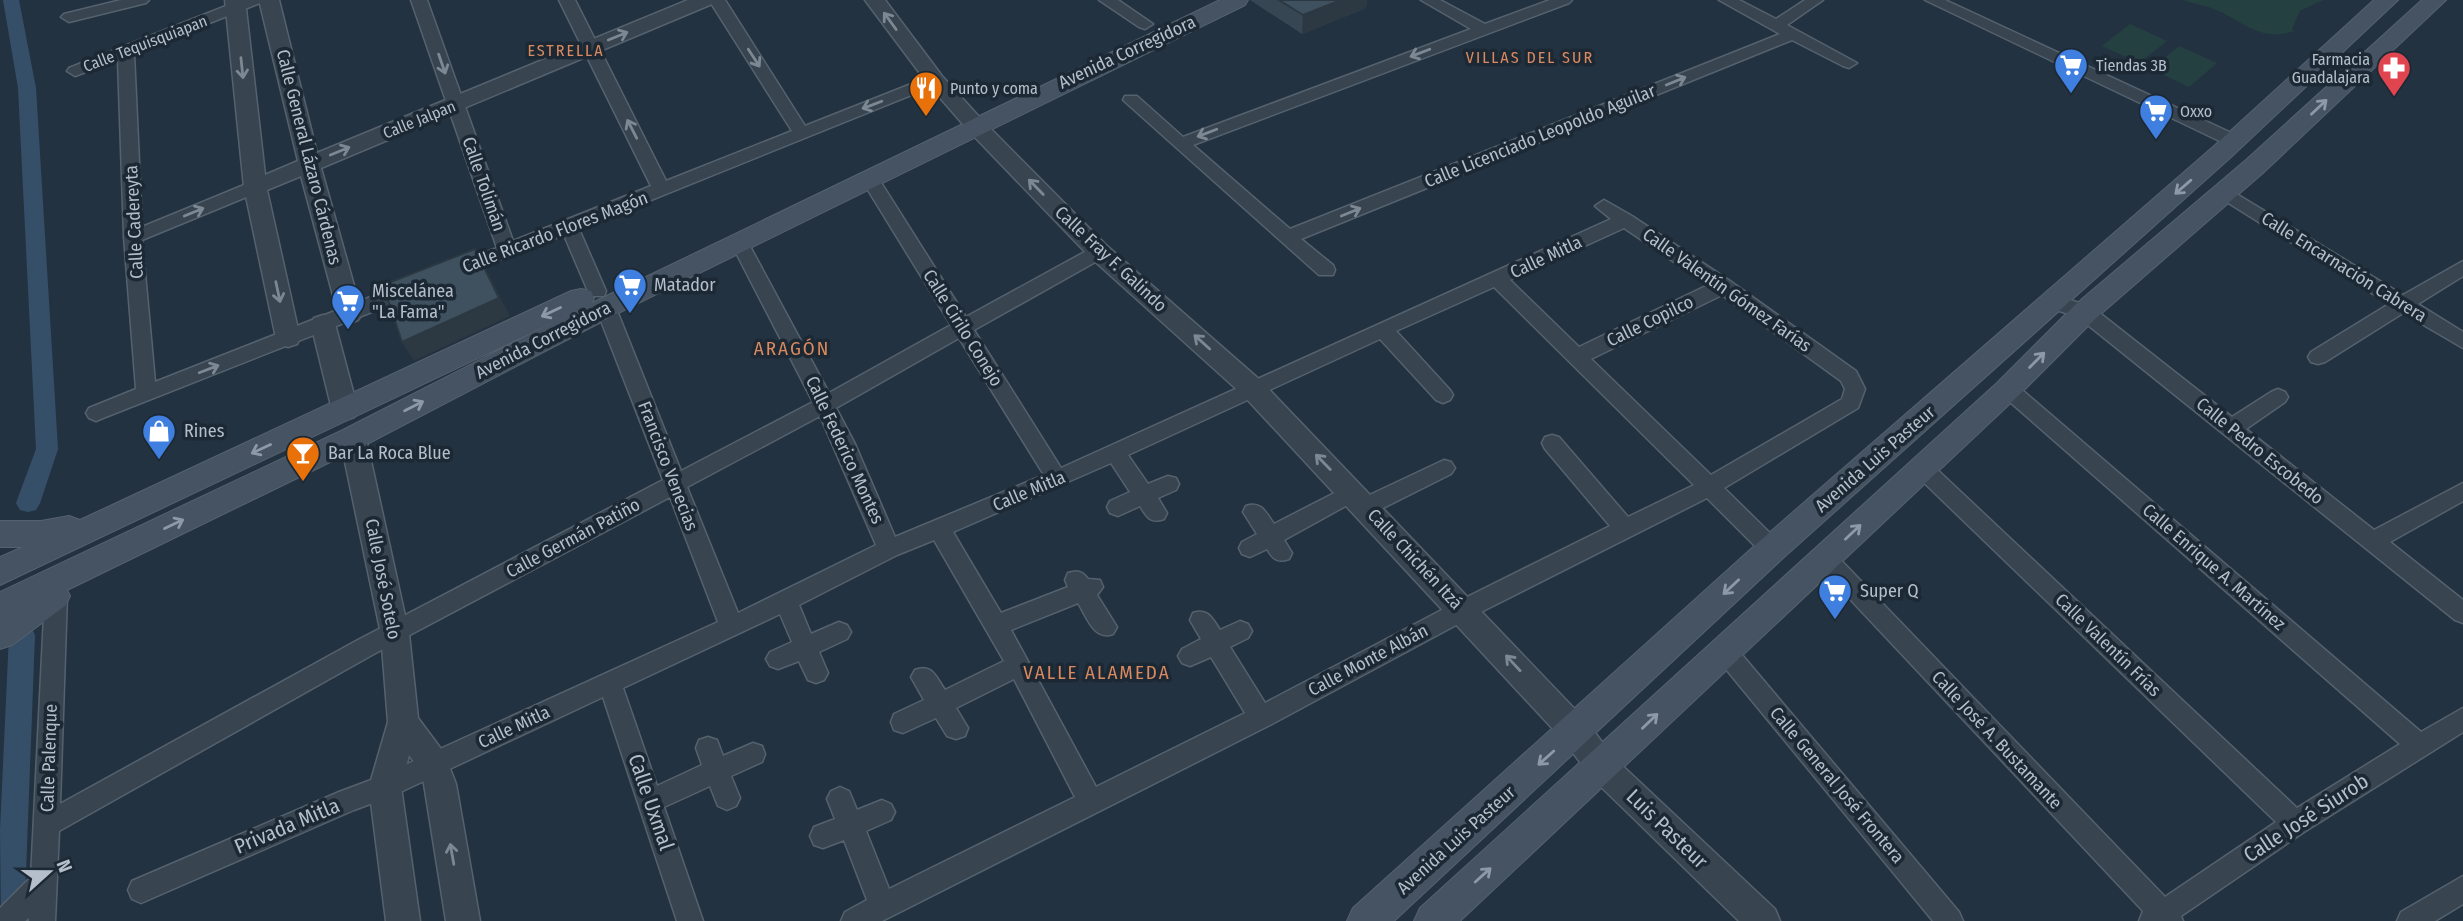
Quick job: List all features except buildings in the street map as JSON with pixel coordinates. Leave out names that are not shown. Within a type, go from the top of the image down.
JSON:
[{"type":"main road","name":"Avenida Corregidora","points":[[0,607],[113,554],[349,424],[970,118],[1195,0]]},
{"type":"main road","name":"Avenida Corregidora","points":[[602,300],[739,241],[869,177],[970,118],[1237,0]]},
{"type":"main road","name":"Avenida Luis Pasteur","points":[[1433,921],[2008,389],[2085,312],[2132,251],[2234,141],[2387,0]]},
{"type":"main road","name":"Avenida Luis Pasteur","points":[[1366,921],[1576,732],[1772,549],[1966,380],[2051,301],[2225,193],[2435,0]]},
{"type":"main road","name":"Avenida Corregidora","points":[[0,572],[106,520],[349,424]]},
{"type":"main road","points":[[0,534],[41,534],[106,520]]},
{"type":"main road","points":[[0,635],[113,554]]},
{"type":"street","points":[[69,17],[141,0]]},
{"type":"street","name":"Calle General Lázaro Cárdenas","points":[[269,0],[327,234],[350,314]]},
{"type":"street","name":"Calle Tolimán","points":[[419,0],[507,250]]},
{"type":"street","points":[[567,0],[662,190]]},
{"type":"street","name":"Calle Jalpan","points":[[133,237],[705,0]]},
{"type":"street","points":[[717,0],[801,132]]},
{"type":"street","points":[[875,0],[935,80],[970,118]]},
{"type":"street","points":[[1107,0],[1145,24]]},
{"type":"street","points":[[1429,0],[1484,30]]},
{"type":"street","points":[[1180,144],[1564,0]]},
{"type":"street","points":[[1727,0],[1849,63]]},
{"type":"street","points":[[1753,13],[1772,0]]},
{"type":"street","points":[[1777,25],[1815,0]]},
{"type":"street","points":[[1933,0],[2234,141]]},
{"type":"street","points":[[242,3],[255,187],[288,338]]},
{"type":"street","name":"Calle Tequisquiapan","points":[[75,71],[242,3]]},
{"type":"street","name":"Calle Licenciado Leopoldo Aguilar","points":[[1288,237],[1793,34]]},
{"type":"street","name":"Calle Cadereyta","points":[[126,51],[133,237],[146,393]]},
{"type":"street","name":"Calle Ricardo Flores Magón","points":[[96,413],[935,80]]},
{"type":"street","points":[[1131,100],[1326,270]]},
{"type":"street","name":"Calle Fray F. Galindo","points":[[970,118],[1099,252],[1252,388]]},
{"type":"street","name":"Calle Cirilo Conejo","points":[[869,177],[1058,479]]},
{"type":"street","name":"Calle Encarnación Cabrera","points":[[2225,193],[2463,341]]},
{"type":"street","name":"Calle Valentín Gómez Farías","points":[[1604,206],[1723,285],[1849,376]]},
{"type":"street","name":"Calle Mitla","points":[[433,763],[786,601],[889,549],[1058,479],[1252,388],[1499,280],[1626,220]]},
{"type":"street","name":"Francisco Venecias","points":[[569,226],[602,300],[731,625]]},
{"type":"street","name":"Calle Federico Montes","points":[[739,241],[826,404],[889,549]]},
{"type":"street","name":"Calle Germán Patiño","points":[[46,825],[395,634],[826,404],[1099,252]]},
{"type":"street","points":[[2318,357],[2463,267]]},
{"type":"street","points":[[1499,280],[1772,549]]},
{"type":"street","name":"Calle Copilco","points":[[1577,357],[1723,285]]},
{"type":"street","name":"Calle Pedro Escobedo","points":[[2051,301],[2085,312],[2463,613]]},
{"type":"street","points":[[323,324],[349,424]]},
{"type":"street","points":[[1384,331],[1443,395]]},
{"type":"street","name":"Calle Monte Albán","points":[[854,921],[1261,717],[1463,610],[1709,487],[1851,402],[1855,389],[1849,376]]},
{"type":"street","name":"Calle Chichén Itzá","points":[[1252,388],[1576,732]]},
{"type":"street","name":"Calle Enrique A. Martínez","points":[[2008,389],[2420,746]]},
{"type":"street","points":[[2231,428],[2278,397]]},
{"type":"street","name":"Calle José Sotelo","points":[[349,424],[395,634],[404,722],[385,787],[403,921]]},
{"type":"street","points":[[1552,443],[1625,529]]},
{"type":"street","points":[[1116,453],[1150,504]]},
{"type":"street","points":[[1250,548],[1276,545],[1359,499],[1444,468]]},
{"type":"street","name":"Calle Valentín Frías","points":[[1922,468],[2295,823]]},
{"type":"street","points":[[1118,507],[1150,504],[1167,484]]},
{"type":"street","points":[[2372,541],[2462,493]]},
{"type":"street","points":[[1254,512],[1276,545]]},
{"type":"street","points":[[940,530],[1019,665],[1091,803]]},
{"type":"street","name":"Calle José A. Bustamante","points":[[1825,558],[2161,919]]},
{"type":"street","points":[[994,626],[1083,585],[1105,627]]},
{"type":"street","name":"Calle Palenque","points":[[38,900],[46,825],[56,595]]},
{"type":"street","points":[[786,601],[816,673]]},
{"type":"street","points":[[1201,620],[1261,717]]},
{"type":"street","points":[[1190,656],[1240,631]]},
{"type":"street","points":[[778,659],[839,632]]},
{"type":"street","name":"Calle General José Frontera","points":[[1724,650],[1950,921]]},
{"type":"street","points":[[903,722],[1019,665]]},
{"type":"street","points":[[923,677],[956,728]]},
{"type":"street","name":"Calle Uxmal","points":[[610,683],[690,921]]},
{"type":"street","name":"Calle José Siurob","points":[[2161,919],[2295,823],[2463,719]]},
{"type":"street","name":"Calle José Sotelo","points":[[404,722],[433,763],[440,784],[463,921]]},
{"type":"street","name":"Luis Pasteur","points":[[1576,732],[1602,767],[1763,921]]},
{"type":"street","points":[[708,748],[727,798]]},
{"type":"street","points":[[651,801],[753,754]]},
{"type":"street","name":"Privada Mitla","points":[[141,890],[385,787],[433,763]]},
{"type":"street","points":[[840,799],[883,906]]},
{"type":"street","points":[[823,836],[881,812]]},
{"type":"street","points":[[2410,921],[2463,888]]},
{"type":"street","points":[[5,921],[38,900]]},
{"type":"green space","points":[[2183,0],[2323,0],[2300,11],[2292,29],[2294,31],[2273,34],[2255,30],[2216,10]]},
{"type":"green space","points":[[2130,24],[2167,41],[2139,63],[2102,46]]},
{"type":"green space","points":[[2179,46],[2217,63],[2189,87],[2151,69]]},
{"type":"waterway","points":[[11,0],[27,88],[47,449],[28,503]]},
{"type":"waterway","points":[[15,921],[11,899],[22,635]]},
{"type":"place","name":"Tiendas 3B","points":[[2071,95]]},
{"type":"place","name":"Farmacia Guadalajara","points":[[2394,98]]},
{"type":"place","name":"Punto y coma","points":[[926,118]]},
{"type":"place","name":"Oxxo","points":[[2156,141]]},
{"type":"place","name":"Matador","points":[[630,315]]},
{"type":"place","name":"Miscelánea \"La Fama\"","points":[[348,331]]},
{"type":"place","name":"Rines","points":[[159,461]]},
{"type":"place","name":"Bar La Roca Blue","points":[[303,483]]},
{"type":"place","name":"Super Q","points":[[1835,621]]},
{"type":"district","name":"ESTRELLA","points":[[566,50]]},
{"type":"district","name":"VILLAS DEL SUR","points":[[1530,57]]},
{"type":"district","name":"ARAGÓN","points":[[792,348]]},
{"type":"district","name":"VALLE ALAMEDA","points":[[1097,672]]}]
